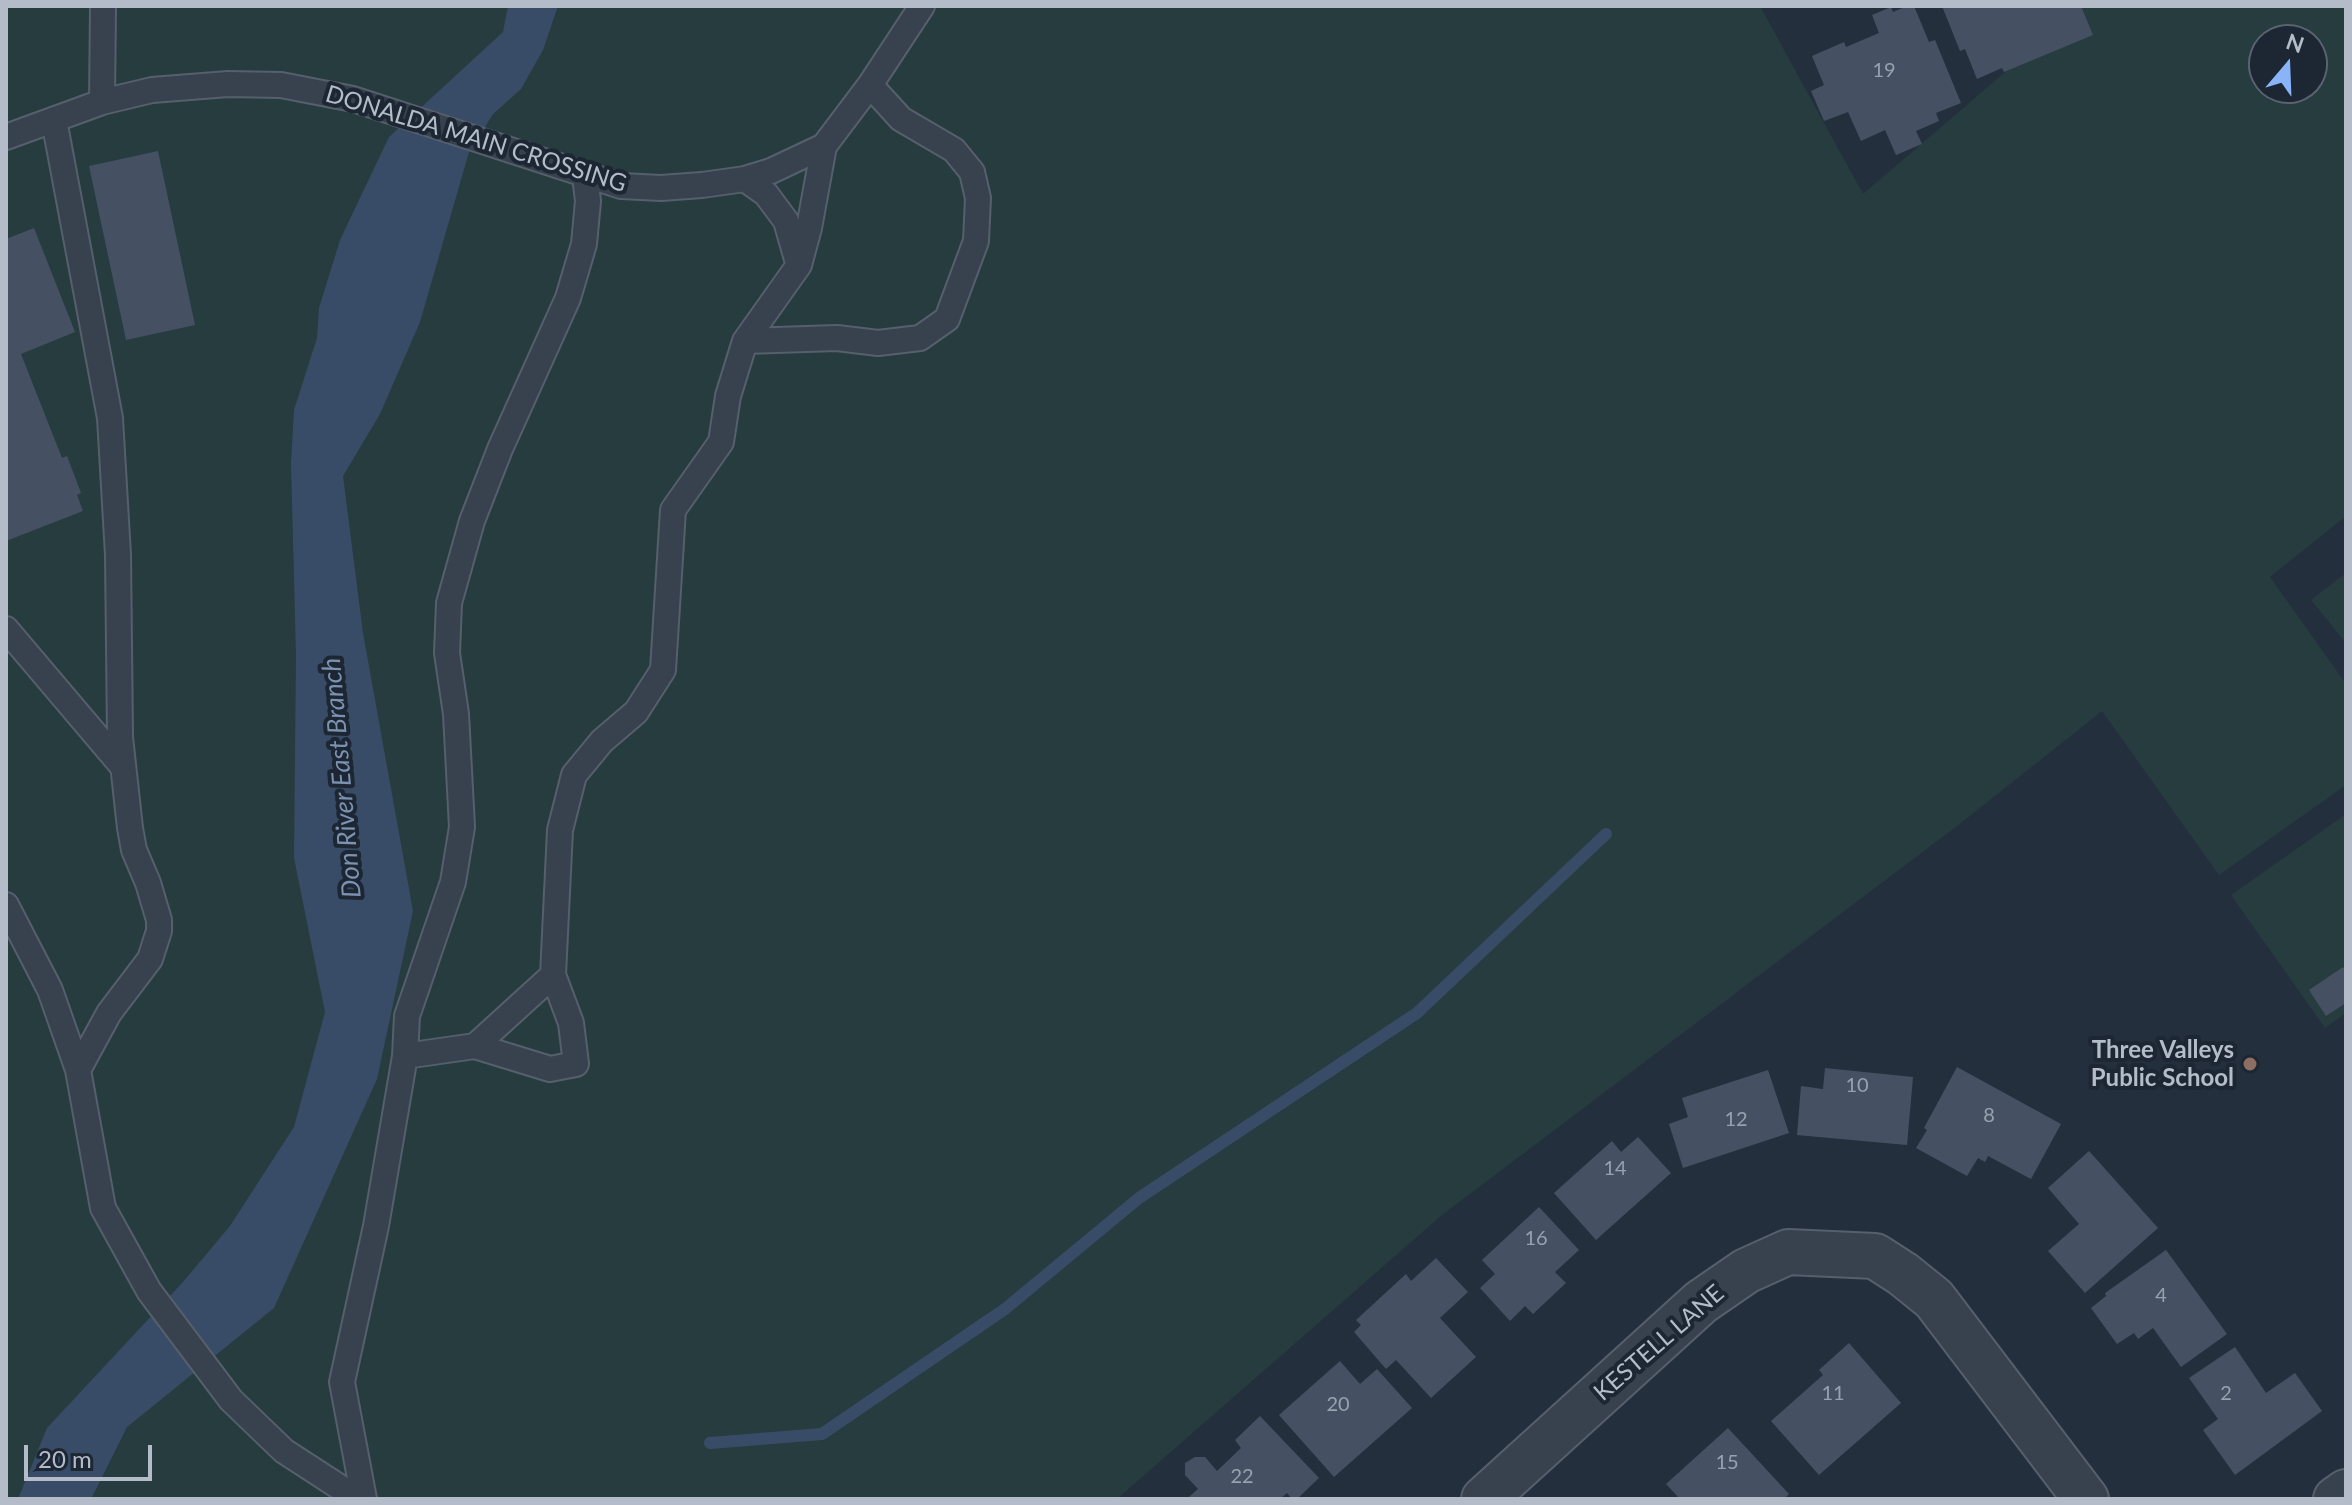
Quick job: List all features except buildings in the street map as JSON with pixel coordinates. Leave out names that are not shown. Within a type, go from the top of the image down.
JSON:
[{"type":"street","name":"KESTELL LANE","points":[[1484,1499],[1701,1302],[1746,1271],[1788,1252],[1875,1256],[1934,1299],[2086,1499]]},
{"type":"street","points":[[2336,1499],[2346,1492]]},
{"type":"lane","points":[[102,102],[103,6]]},
{"type":"lane","name":"DONALDA MAIN CROSSING","points":[[6,137],[102,102],[152,90],[228,84],[281,85],[353,99],[585,176],[640,188],[745,179],[771,171],[824,146],[870,85],[922,6]]},
{"type":"lane","points":[[745,341],[837,338],[878,343],[920,338],[947,319],[976,241],[978,198],[972,172],[954,150],[901,119],[870,85]]},
{"type":"lane","points":[[54,120],[110,418],[115,478],[120,737],[134,850],[158,909],[159,931],[150,959],[109,1013],[78,1070]]},
{"type":"lane","points":[[405,1056],[475,1046],[550,1069],[576,1064],[571,1023],[553,975],[560,830],[574,775],[602,741],[636,712],[663,670],[673,510],[721,442],[728,396],[745,341],[799,265],[824,146]]},
{"type":"lane","points":[[364,1499],[342,1382],[376,1226],[405,1056],[407,1016],[453,882],[462,827],[456,714],[447,653],[449,603],[472,521],[500,449],[568,298],[584,244],[588,201],[585,176]]},
{"type":"lane","points":[[745,179],[766,194],[786,221],[799,265]]},
{"type":"lane","points":[[6,629],[123,767]]},
{"type":"lane","points":[[6,905],[50,990],[78,1070],[103,1208],[149,1291],[231,1400],[284,1451],[358,1499]]},
{"type":"lane","points":[[475,1046],[553,975]]},
{"type":"green space","points":[[6,6],[1760,6],[1863,194],[2082,6],[2346,6],[2346,516],[2270,577],[2346,684],[2346,785],[2219,875],[2102,711],[1961,823],[1442,1215],[1117,1499],[6,1499]]},
{"type":"green space","points":[[2346,573],[2346,643],[2311,600]]},
{"type":"green space","points":[[2346,814],[2346,1013],[2325,1028],[2231,895]]},
{"type":"water","name":"Don River East Branch","points":[[508,6],[558,6],[543,50],[521,89],[493,114],[469,152],[420,322],[380,414],[343,476],[363,633],[413,911],[377,1079],[274,1308],[127,1427],[91,1499],[18,1499],[47,1428],[183,1282],[230,1226],[294,1127],[325,1012],[294,858],[296,655],[291,463],[294,410],[317,338],[319,308],[340,240],[389,137],[503,32]]},
{"type":"waterway","points":[[710,1443],[822,1434],[1005,1309],[1139,1198],[1417,1013],[1606,834]]},
{"type":"place","name":"Three Valleys Public School","points":[[2250,1064]]}]
